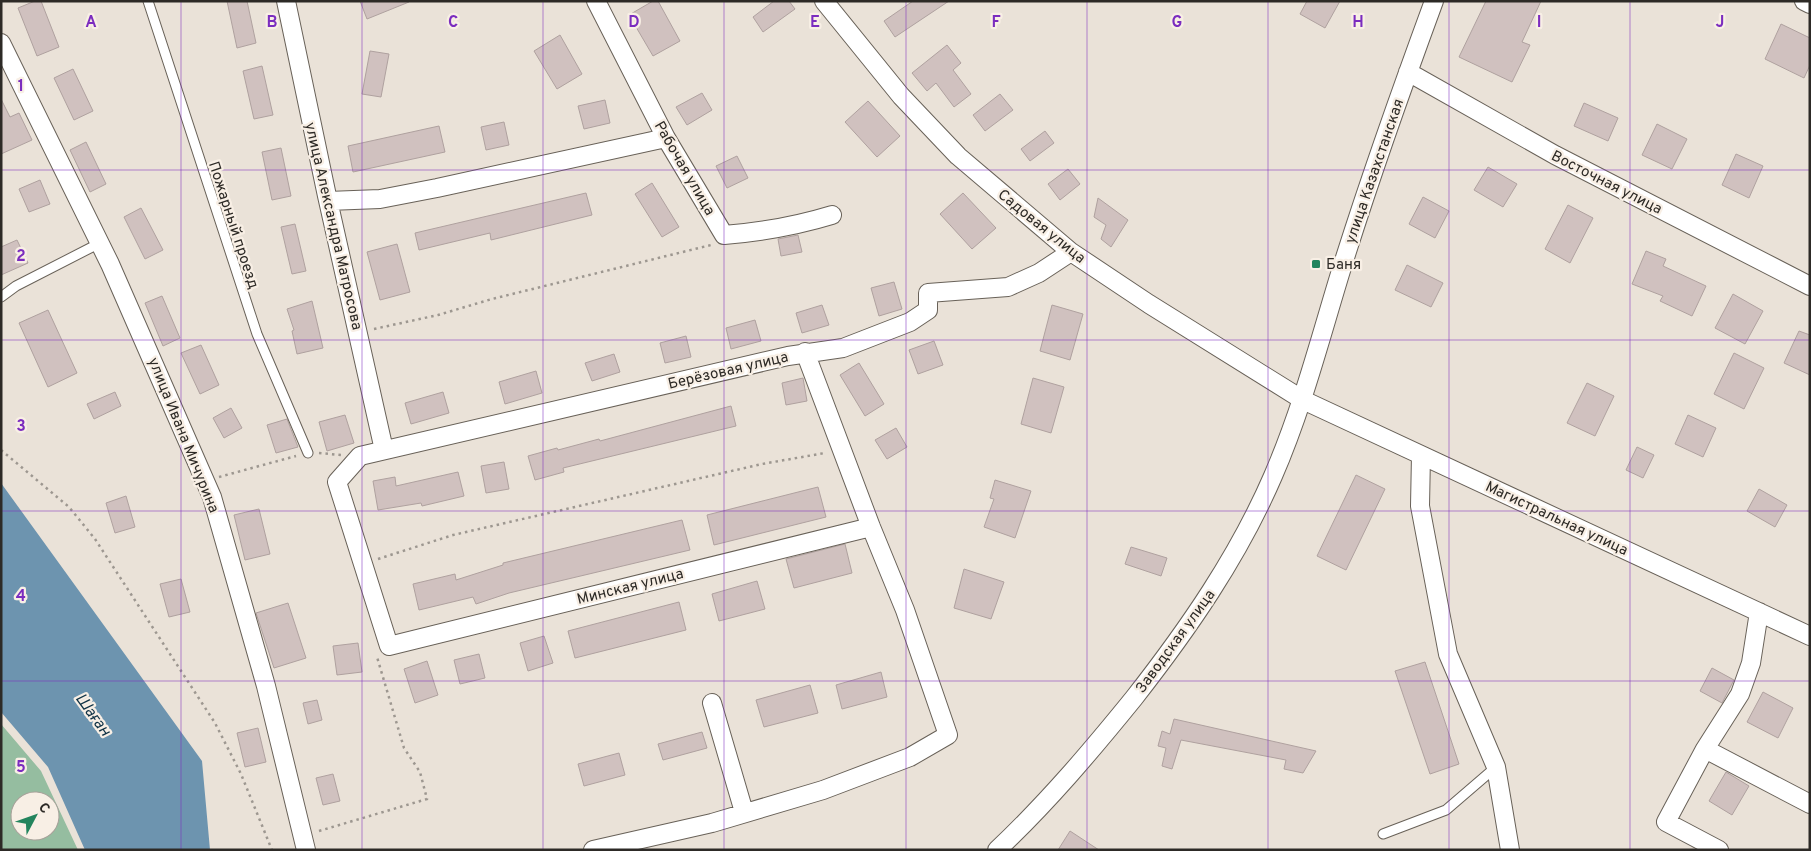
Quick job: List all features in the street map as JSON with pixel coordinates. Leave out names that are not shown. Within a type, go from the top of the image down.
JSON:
[{"type":"street","name":"улица Александра Матросова","points":[[286,1],[328,201],[384,450]]},
{"type":"street","name":"Рабочая улица","points":[[596,1],[666,138],[724,235]]},
{"type":"street","name":"Садовая улица","points":[[824,1],[888,82],[958,156],[1070,252],[1303,400]]},
{"type":"street","name":"улица Казахстанская","points":[[1303,400],[1350,244],[1434,1]]},
{"type":"street","points":[[1804,1],[1810,4]]},
{"type":"street","name":"улица Ивана Мичурина","points":[[1,43],[100,243],[205,482],[235,575],[264,676],[304,843]]},
{"type":"street","name":"Восточная улица","points":[[1408,72],[1555,155],[1810,286]]},
{"type":"street","points":[[328,201],[380,199],[666,138]]},
{"type":"street","points":[[724,235],[766,231],[832,215]]},
{"type":"street","name":"Берёзовая улица","points":[[360,456],[805,352],[843,348],[910,322],[928,310],[928,293],[1008,287],[1039,273],[1070,252]]},
{"type":"street","points":[[593,850],[712,823],[822,790],[910,757],[948,736],[905,610],[841,450],[805,352]]},
{"type":"street","name":"Магистральная улица","points":[[1303,400],[1810,636]]},
{"type":"street","name":"Заводская улица","points":[[997,850],[1031,817],[1119,716],[1170,652],[1211,594],[1246,533],[1273,477],[1303,400]]},
{"type":"street","points":[[1421,455],[1420,506],[1448,654],[1496,767],[1510,850]]},
{"type":"street","points":[[360,456],[337,482],[389,646]]},
{"type":"street","name":"Минская улица","points":[[389,646],[871,527]]},
{"type":"street","points":[[1719,850],[1666,822],[1705,748],[1740,694],[1751,663],[1759,612]]},
{"type":"street","points":[[712,703],[744,812]]},
{"type":"street","points":[[1705,748],[1810,804]]},
{"type":"lane","name":"Пожарный проезд","points":[[148,1],[257,334],[308,453]]},
{"type":"lane","points":[[1,297],[16,286],[100,243]]},
{"type":"lane","points":[[1383,834],[1446,810],[1496,767]]},
{"type":"path","points":[[358,332],[438,315],[492,299],[714,244],[724,235]]},
{"type":"path","points":[[1,450],[69,507],[95,539],[215,724],[241,774],[272,850]]},
{"type":"path","points":[[363,565],[453,535],[762,464],[841,450]]},
{"type":"path","points":[[205,482],[308,453],[360,456]]},
{"type":"path","points":[[304,843],[427,799],[420,772],[404,748],[377,658],[389,646]]},
{"type":"green space","points":[[1,724],[41,771],[50,791],[10,791],[10,841],[60,841],[60,812],[78,850],[1,850]]},
{"type":"water","name":"Шаған","points":[[1,483],[202,761],[210,850],[85,850],[48,767],[1,712]]},
{"type":"building","points":[[35,1],[41,1],[59,47],[37,56],[18,8]]},
{"type":"building","points":[[227,1],[247,1],[256,43],[237,48]]},
{"type":"building","points":[[360,1],[409,1],[409,2],[367,19]]},
{"type":"building","points":[[653,1],[658,1],[680,41],[653,56],[629,15]]},
{"type":"building","points":[[774,1],[789,1],[795,9],[763,32],[753,17]]},
{"type":"building","points":[[913,1],[949,1],[895,37],[884,21]]},
{"type":"building","points":[[1307,1],[1340,1],[1325,28],[1300,14]]},
{"type":"building","points":[[1486,1],[1541,1],[1522,42],[1530,45],[1512,82],[1459,57]]},
{"type":"building","points":[[1781,24],[1810,38],[1810,65],[1804,78],[1765,59]]},
{"type":"building","points":[[560,35],[582,74],[557,89],[534,51]]},
{"type":"building","points":[[947,45],[961,63],[953,70],[971,94],[954,107],[936,83],[927,91],[912,73]]},
{"type":"building","points":[[370,51],[389,54],[381,97],[362,94]]},
{"type":"building","points":[[262,66],[273,115],[254,119],[243,71]]},
{"type":"building","points":[[73,69],[93,111],[74,120],[54,78]]},
{"type":"building","points":[[702,93],[712,110],[687,125],[676,107]]},
{"type":"building","points":[[1000,94],[1013,110],[985,131],[973,115]]},
{"type":"building","points":[[1,99],[10,117],[19,113],[32,140],[1,154]]},
{"type":"building","points":[[605,100],[610,123],[584,129],[578,106]]},
{"type":"building","points":[[868,101],[900,136],[877,157],[845,122]]},
{"type":"building","points":[[1584,103],[1618,118],[1608,141],[1574,126]]},
{"type":"building","points":[[504,122],[509,145],[486,150],[481,127]]},
{"type":"building","points":[[1657,124],[1687,139],[1672,169],[1642,155]]},
{"type":"building","points":[[439,126],[445,152],[353,172],[348,146]]},
{"type":"building","points":[[1045,131],[1054,143],[1030,161],[1021,149]]},
{"type":"building","points":[[86,142],[106,184],[90,192],[70,150]]},
{"type":"building","points":[[281,148],[291,196],[272,200],[262,152]]},
{"type":"building","points":[[1736,154],[1763,166],[1749,198],[1722,185]]},
{"type":"building","points":[[737,156],[748,178],[727,188],[716,166]]},
{"type":"building","points":[[1488,167],[1517,184],[1503,207],[1474,190]]},
{"type":"building","points":[[1068,169],[1080,184],[1060,200],[1048,184]]},
{"type":"building","points":[[40,180],[50,204],[29,212],[19,189]]},
{"type":"building","points":[[652,183],[679,227],[662,237],[635,194]]},
{"type":"building","points":[[586,193],[592,215],[491,240],[490,233],[419,250],[415,233]]},
{"type":"building","points":[[963,193],[996,228],[972,249],[940,214]]},
{"type":"building","points":[[1423,197],[1449,211],[1435,238],[1409,224]]},
{"type":"building","points":[[1098,198],[1128,220],[1111,247],[1101,239],[1106,225],[1094,217]]},
{"type":"building","points":[[1568,205],[1593,218],[1570,263],[1545,249]]},
{"type":"building","points":[[141,208],[163,250],[145,259],[124,217]]},
{"type":"building","points":[[295,224],[306,271],[292,274],[281,227]]},
{"type":"building","points":[[798,235],[802,252],[781,256],[778,239]]},
{"type":"building","points":[[17,240],[28,263],[1,275],[1,247]]},
{"type":"building","points":[[397,244],[410,292],[380,300],[367,252]]},
{"type":"building","points":[[1646,251],[1666,259],[1663,266],[1706,286],[1692,316],[1660,301],[1663,296],[1632,284]]},
{"type":"building","points":[[1407,265],[1443,283],[1431,307],[1395,290]]},
{"type":"building","points":[[894,282],[902,309],[879,316],[871,288]]},
{"type":"building","points":[[1733,294],[1763,311],[1745,344],[1715,328]]},
{"type":"building","points":[[162,296],[180,338],[163,346],[145,303]]},
{"type":"building","points":[[312,301],[323,348],[297,354],[292,331],[294,330],[287,309]]},
{"type":"building","points":[[822,305],[829,325],[802,333],[796,313]]},
{"type":"building","points":[[1052,305],[1083,314],[1070,360],[1040,351]]},
{"type":"building","points":[[48,310],[77,373],[48,387],[19,323]]},
{"type":"building","points":[[755,320],[761,341],[731,349],[726,328]]},
{"type":"building","points":[[1799,331],[1810,335],[1810,375],[1784,363]]},
{"type":"building","points":[[686,336],[691,357],[665,363],[660,343]]},
{"type":"building","points":[[934,341],[943,365],[918,374],[909,350]]},
{"type":"building","points":[[201,345],[219,385],[200,394],[181,353]]},
{"type":"building","points":[[1734,353],[1764,368],[1744,409],[1714,394]]},
{"type":"building","points":[[614,354],[620,372],[592,381],[585,363]]},
{"type":"building","points":[[859,363],[884,404],[865,416],[840,375]]},
{"type":"building","points":[[536,371],[542,393],[505,404],[499,382]]},
{"type":"building","points":[[803,378],[807,401],[786,405],[782,383]]},
{"type":"building","points":[[1033,378],[1064,387],[1051,433],[1021,424]]},
{"type":"building","points":[[1587,383],[1614,396],[1595,436],[1567,423]]},
{"type":"building","points":[[115,392],[121,406],[94,419],[87,404]]},
{"type":"building","points":[[443,392],[449,413],[411,424],[405,403]]},
{"type":"building","points":[[731,406],[736,426],[563,468],[564,472],[535,480],[528,456],[599,439],[600,441]]},
{"type":"building","points":[[231,408],[242,428],[224,438],[213,418]]},
{"type":"building","points":[[345,415],[354,443],[327,451],[319,422]]},
{"type":"building","points":[[1688,415],[1716,428],[1703,457],[1675,444]]},
{"type":"building","points":[[287,419],[298,447],[276,453],[267,425]]},
{"type":"building","points":[[896,428],[907,447],[887,459],[875,440]]},
{"type":"building","points":[[1637,447],[1654,455],[1643,478],[1626,470]]},
{"type":"building","points":[[504,462],[509,489],[486,493],[481,466]]},
{"type":"building","points":[[458,472],[464,496],[422,506],[421,503],[378,510],[373,481],[395,477],[396,486]]},
{"type":"building","points":[[1356,475],[1385,489],[1346,570],[1317,556]]},
{"type":"building","points":[[995,480],[1031,491],[1015,538],[984,527],[994,499],[990,498]]},
{"type":"building","points":[[818,487],[826,517],[714,545],[707,515]]},
{"type":"building","points":[[1759,489],[1787,505],[1775,527],[1747,511]]},
{"type":"building","points":[[126,496],[135,527],[115,533],[106,503]]},
{"type":"building","points":[[259,509],[270,554],[245,560],[234,515]]},
{"type":"building","points":[[682,520],[690,550],[509,593],[476,604],[473,597],[419,610],[413,584],[455,574],[456,580],[503,565],[503,563]]},
{"type":"building","points":[[845,544],[852,573],[794,588],[786,559]]},
{"type":"building","points":[[1131,547],[1167,558],[1161,576],[1125,564]]},
{"type":"building","points":[[964,569],[1004,582],[991,619],[954,608]]},
{"type":"building","points":[[181,579],[190,612],[169,617],[160,584]]},
{"type":"building","points":[[757,581],[765,609],[719,621],[712,594]]},
{"type":"building","points":[[679,602],[686,630],[575,658],[568,631]]},
{"type":"building","points":[[288,603],[306,658],[274,668],[256,613]]},
{"type":"building","points":[[544,636],[553,663],[528,671],[520,643]]},
{"type":"building","points":[[358,643],[362,672],[337,675],[333,646]]},
{"type":"building","points":[[479,654],[485,678],[460,684],[454,660]]},
{"type":"building","points":[[427,661],[438,695],[415,703],[404,669]]},
{"type":"building","points":[[1425,662],[1459,764],[1430,774],[1395,671]]},
{"type":"building","points":[[1712,668],[1734,680],[1722,703],[1700,691]]},
{"type":"building","points":[[881,672],[887,697],[842,709],[836,685]]},
{"type":"building","points":[[810,685],[818,713],[764,727],[756,700]]},
{"type":"building","points":[[1763,692],[1793,708],[1778,738],[1747,722]]},
{"type":"building","points":[[317,700],[322,720],[308,724],[303,703]]},
{"type":"building","points":[[1174,719],[1316,751],[1303,773],[1284,769],[1286,760],[1181,740],[1172,769],[1162,766],[1166,748],[1158,746],[1162,731],[1170,734]]},
{"type":"building","points":[[258,728],[266,762],[245,767],[237,733]]},
{"type":"building","points":[[702,732],[707,748],[663,760],[658,744]]},
{"type":"building","points":[[619,753],[625,775],[584,786],[578,764]]},
{"type":"building","points":[[1726,772],[1749,786],[1732,815],[1709,801]]},
{"type":"building","points":[[333,774],[340,801],[323,805],[316,778]]},
{"type":"building","points":[[1070,831],[1099,850],[1058,850]]},
{"type":"place","name":"Баня","points":[[1316,264]]}]
